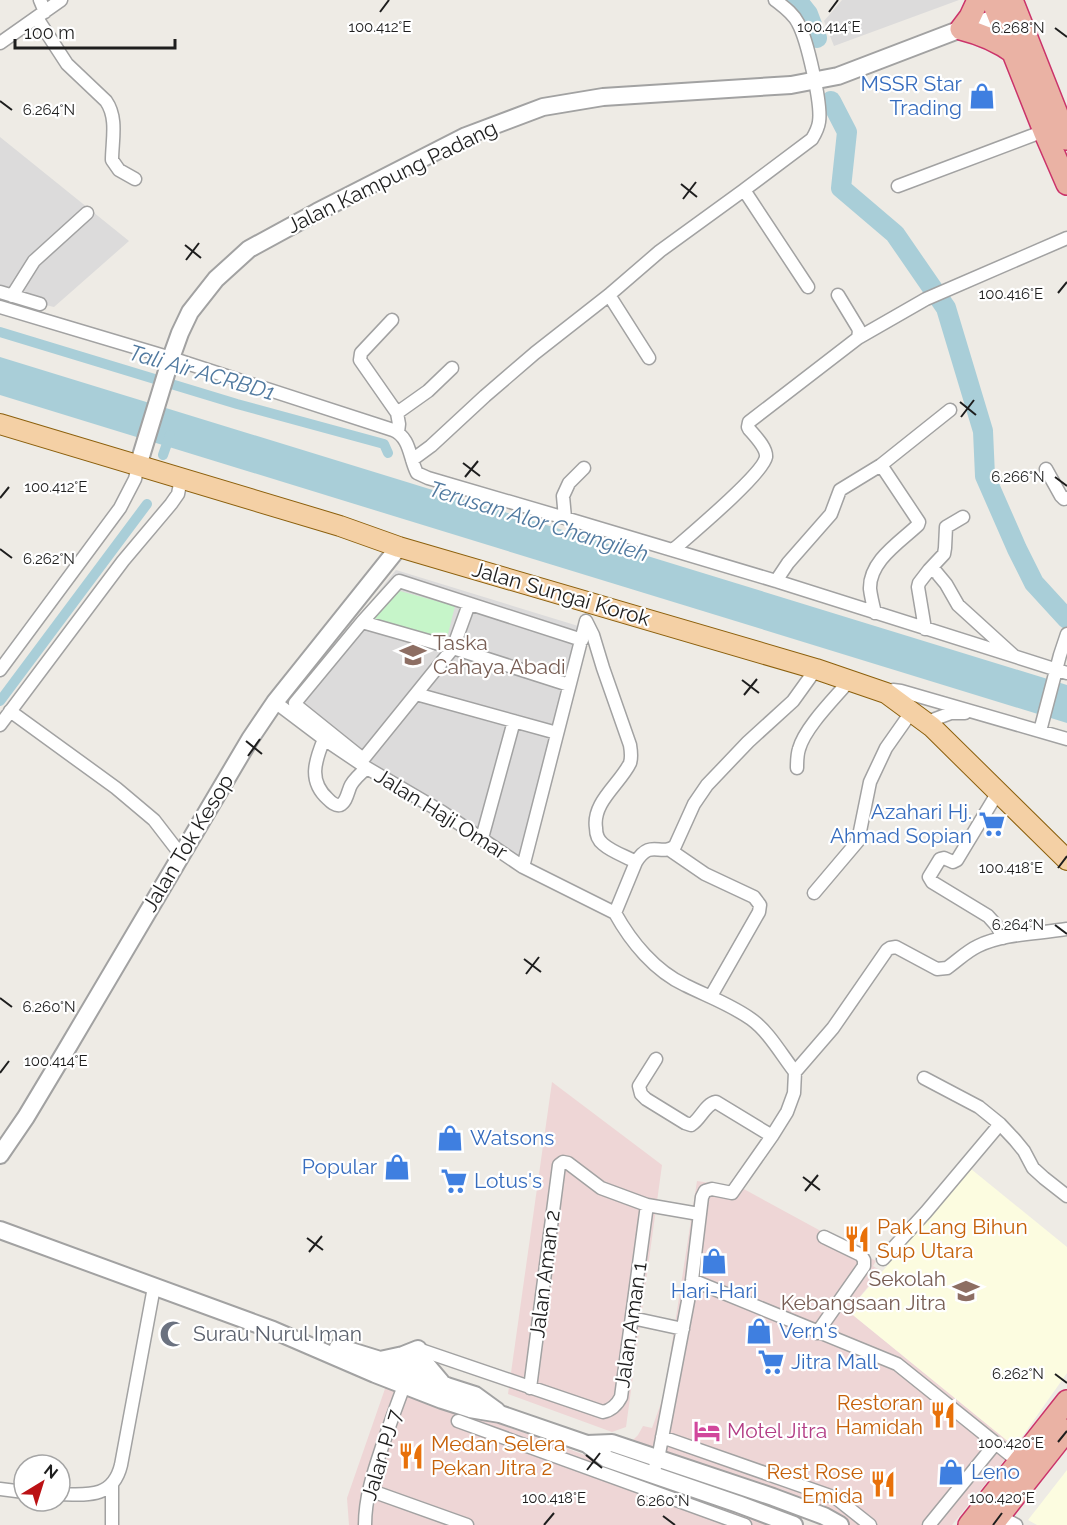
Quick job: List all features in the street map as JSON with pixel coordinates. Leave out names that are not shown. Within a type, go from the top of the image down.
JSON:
[{"type":"highway","points":[[978,0],[962,29],[989,38],[1014,53]]},
{"type":"highway","points":[[1005,7],[1014,53],[1067,184]]},
{"type":"highway","points":[[1005,7],[1067,139]]},
{"type":"highway","points":[[969,1525],[1067,1401]]},
{"type":"highway","points":[[1002,1522],[1067,1430]]},
{"type":"main road","name":"Jalan Sungai Korok","points":[[0,424],[140,460],[181,479],[340,526],[589,612],[816,669],[886,693],[919,717],[1067,860]]},
{"type":"street","points":[[40,0],[41,15],[67,64],[110,107],[113,128],[112,160],[120,170],[135,178]]},
{"type":"street","points":[[0,44],[62,0]]},
{"type":"street","points":[[412,460],[431,446],[534,353],[609,295],[660,251],[812,139],[819,121],[815,81],[802,30],[791,13],[776,0]]},
{"type":"street","name":"Jalan Kampung Padang","points":[[140,460],[180,333],[200,298],[231,264],[249,249],[360,190],[473,132],[543,107],[603,97],[791,85],[815,81],[838,76],[962,29],[1005,7]]},
{"type":"street","points":[[898,186],[1044,131]]},
{"type":"street","points":[[744,190],[808,287]]},
{"type":"street","points":[[40,304],[6,294],[34,261],[87,213]]},
{"type":"street","points":[[673,550],[740,490],[762,465],[766,457],[765,451],[748,427],[749,422],[858,338],[926,299],[1067,238]]},
{"type":"street","points":[[609,295],[649,358]]},
{"type":"street","points":[[838,295],[860,331],[858,338]]},
{"type":"street","points":[[0,308],[169,363],[398,432],[407,444],[414,468],[421,476],[776,581],[1060,673]]},
{"type":"street","points":[[392,320],[361,354],[360,360],[396,412],[399,418],[398,432]]},
{"type":"street","points":[[396,412],[428,391],[452,368]]},
{"type":"street","points":[[776,581],[792,558],[831,514],[840,490],[881,465],[950,410]]},
{"type":"street","points":[[0,670],[120,508],[135,479],[140,460]]},
{"type":"street","points":[[875,613],[870,588],[876,566],[919,522],[881,465]]},
{"type":"street","points":[[565,518],[563,496],[569,483],[584,468]]},
{"type":"street","points":[[1046,469],[1061,496],[1064,499],[1067,498]]},
{"type":"street","points":[[0,725],[123,561],[171,504],[178,494],[181,479]]},
{"type":"street","points":[[925,629],[919,583],[945,552],[946,527],[963,517]]},
{"type":"street","name":"Jalan Tok Kesop","points":[[0,1155],[48,1080],[250,739],[275,702],[399,547]]},
{"type":"street","points":[[930,570],[936,572],[946,584],[958,605],[1017,658]]},
{"type":"street","points":[[363,763],[295,703],[399,581],[582,640]]},
{"type":"street","points":[[324,739],[315,763],[316,783],[335,805],[340,805],[344,802],[363,763],[453,648],[469,604]]},
{"type":"street","points":[[523,867],[589,612]]},
{"type":"street","points":[[589,612],[592,635],[632,753],[630,762],[597,813],[596,832],[604,845],[636,862]]},
{"type":"street","points":[[362,622],[569,685]]},
{"type":"street","points":[[1041,726],[1060,673],[1067,634]]},
{"type":"street","points":[[670,850],[675,846],[694,804],[707,785],[748,742],[793,701],[816,669]]},
{"type":"street","points":[[797,768],[799,747],[803,738],[850,680]]},
{"type":"street","points":[[886,693],[893,690],[900,691],[975,713],[1041,726],[1067,739]]},
{"type":"street","points":[[416,694],[557,733]]},
{"type":"street","name":"Jalan Haji Omar","points":[[275,702],[324,739],[409,791],[523,867],[615,914]]},
{"type":"street","points":[[10,711],[116,788],[154,820],[181,855]]},
{"type":"street","points":[[814,893],[858,841],[870,782],[886,748],[919,717],[975,713]]},
{"type":"street","points":[[482,838],[514,721]]},
{"type":"street","points":[[998,792],[957,860],[954,862],[944,858],[940,859],[929,877],[932,882],[988,916],[997,926],[1003,938]]},
{"type":"street","points":[[711,996],[759,912],[760,905],[754,897],[705,874],[670,850],[646,850],[636,862],[615,914],[624,929],[659,968],[683,984],[711,996],[752,1020],[764,1031],[795,1072]]},
{"type":"street","points":[[655,1467],[692,1280],[702,1197],[705,1191],[712,1189],[732,1193],[787,1112],[794,1093],[795,1072],[833,1028],[890,948],[896,947],[938,969],[943,969],[976,947],[991,941],[1067,929]]},
{"type":"street","points":[[656,1059],[639,1086],[641,1094],[646,1099],[691,1125],[696,1122],[710,1103],[716,1102],[772,1136]]},
{"type":"street","points":[[924,1078],[979,1107],[1000,1124],[1024,1151],[1034,1168],[1065,1190]]},
{"type":"street","points":[[883,1259],[1000,1124]]},
{"type":"street","name":"Jalan Aman 2","points":[[530,1388],[559,1165],[563,1162],[568,1163],[601,1188],[647,1205]]},
{"type":"street","points":[[647,1205],[699,1214]]},
{"type":"street","name":"Jalan Aman 1","points":[[418,1349],[603,1412],[614,1407],[621,1396],[647,1205]]},
{"type":"street","points":[[0,1230],[407,1379],[470,1409],[500,1414],[587,1444],[612,1443],[655,1467],[738,1504],[795,1525]]},
{"type":"street","points":[[817,1333],[864,1266],[861,1255],[824,1237]]},
{"type":"street","points":[[692,1280],[897,1364],[1019,1462]]},
{"type":"street","points":[[72,1495],[95,1493],[112,1485],[116,1479],[121,1466],[154,1287]]},
{"type":"street","points":[[632,1317],[683,1329]]},
{"type":"street","points":[[273,1330],[380,1360],[407,1379],[447,1386],[475,1395],[500,1414]]},
{"type":"street","points":[[380,1360],[404,1355],[418,1349],[430,1370],[447,1386]]},
{"type":"street","name":"Jalan PJ 7","points":[[365,1525],[365,1507],[369,1490],[418,1349]]},
{"type":"street","points":[[458,1421],[745,1525]]},
{"type":"street","points":[[662,1437],[836,1498],[870,1525]]},
{"type":"street","points":[[929,1525],[995,1444]]},
{"type":"street","points":[[655,1467],[773,1497],[824,1516],[840,1525]]},
{"type":"street","points":[[112,1485],[112,1525]]},
{"type":"street","points":[[369,1490],[455,1523],[467,1525]]},
{"type":"shaded area","points":[[842,0],[959,0],[834,46],[824,21]]},
{"type":"shaded area","points":[[0,137],[129,241],[54,307],[0,294]]},
{"type":"shaded area","points":[[396,570],[588,629],[530,864],[479,828],[367,765],[286,706]]},
{"type":"shaded area","points":[[552,1082],[662,1165],[626,1427],[612,1432],[508,1394]]},
{"type":"shaded area","name":"Sekolah Kebangsaan Jitra","points":[[971,1169],[1067,1247],[1067,1373],[1015,1447],[848,1311]]},
{"type":"shaded area","points":[[697,1181],[742,1188],[876,1261],[873,1266],[881,1271],[848,1311],[1015,1447],[952,1525],[850,1525],[833,1513],[632,1441],[643,1426],[652,1428],[664,1395]]},
{"type":"shaded area","points":[[387,1383],[777,1525],[349,1525],[347,1498]]},
{"type":"shaded area","points":[[1067,1470],[1067,1525],[1037,1525],[1028,1520]]},
{"type":"green space","points":[[396,590],[455,606],[446,642],[367,621]]},
{"type":"water","name":"Terusan Alor Changileh","points":[[0,357],[1067,685],[1067,723],[0,395]]},
{"type":"waterway","points":[[797,0],[808,14],[817,38]]},
{"type":"waterway","points":[[831,101],[847,132],[841,188],[895,234],[946,308],[983,431],[985,476],[1034,583],[1067,619]]},
{"type":"waterway","name":"Tali Air ACRBD1","points":[[0,332],[237,404],[384,444],[388,453]]},
{"type":"waterway","points":[[163,455],[170,435]]},
{"type":"waterway","points":[[0,701],[147,504]]},
{"type":"place","name":"MSSR Star Trading","points":[[982,96]]},
{"type":"place","name":"Taska Cahaya Abadi","points":[[413,655]]},
{"type":"place","name":"Azahari Hj. Ahmad Sopian","points":[[992,824]]},
{"type":"place","name":"Watsons","points":[[450,1138]]},
{"type":"place","name":"Popular","points":[[397,1167]]},
{"type":"place","name":"Lotus's","points":[[454,1181]]},
{"type":"place","name":"Pak Lang Bihun Sup Utara","points":[[857,1239]]},
{"type":"place","name":"Hari-Hari","points":[[714,1261]]},
{"type":"place","name":"Sekolah Kebangsaan Jitra","points":[[966,1291]]},
{"type":"place","name":"Vern's","points":[[759,1331]]},
{"type":"place","name":"Surau Nurul Iman","points":[[173,1334]]},
{"type":"place","name":"Jitra Mall","points":[[771,1362]]},
{"type":"place","name":"Restoran Hamidah","points":[[943,1415]]},
{"type":"place","name":"Motel Jitra","points":[[707,1431]]},
{"type":"place","name":"Medan Selera Pekan Jitra 2","points":[[411,1456]]},
{"type":"place","name":"Leno","points":[[951,1472]]},
{"type":"place","name":"Rest Rose Emida","points":[[883,1484]]}]
